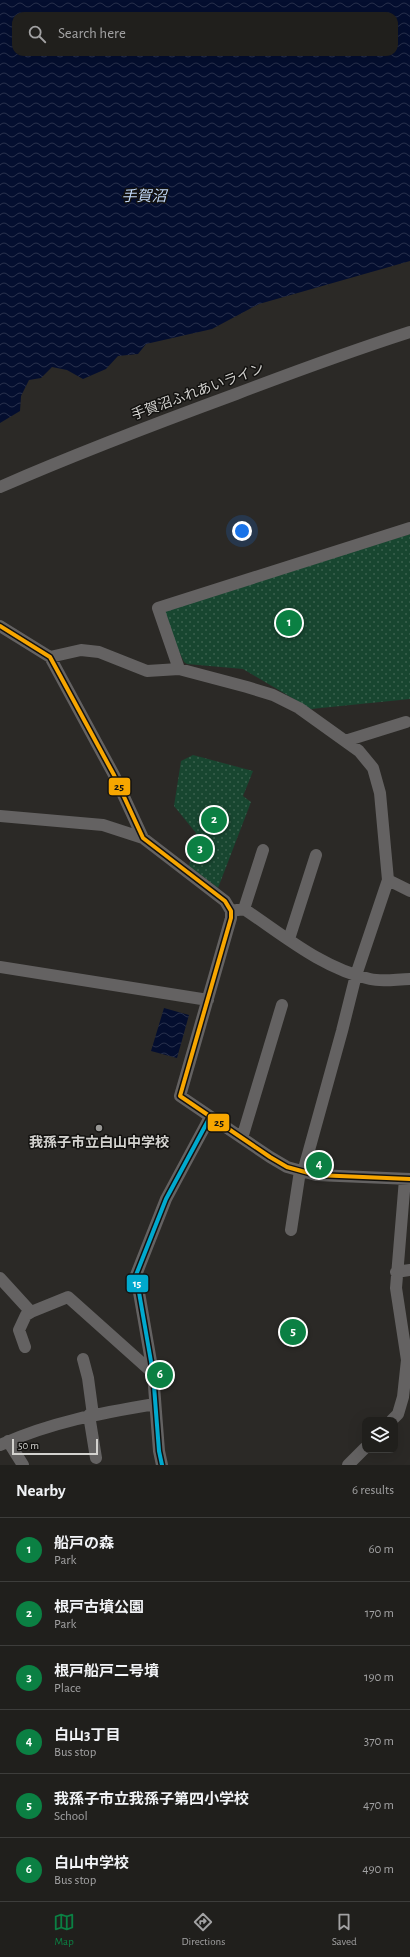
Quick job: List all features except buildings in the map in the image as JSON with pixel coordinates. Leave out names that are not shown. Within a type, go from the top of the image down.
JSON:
[{"type":"street","name":"手賀沼ふれあいライン","points":[[0,487],[64,459],[154,424],[362,347],[410,332]]},
{"type":"street","points":[[178,669],[158,608],[410,528]]},
{"type":"street","points":[[0,626],[50,657],[114,775],[144,838]]},
{"type":"street","points":[[50,657],[81,650],[90,650],[120,659],[148,671],[178,669],[273,695],[300,708],[365,757],[373,768],[380,793],[388,880],[356,975],[342,1031],[301,1172],[291,1230]]},
{"type":"street","points":[[344,741],[406,722]]},
{"type":"street","points":[[0,816],[103,825],[144,838],[225,901],[231,911],[231,918],[180,1096],[270,1157],[301,1172],[316,1175],[407,1179],[396,1272],[396,1288],[406,1345],[407,1360],[403,1397],[398,1414],[395,1417]]},
{"type":"street","points":[[244,909],[263,850]]},
{"type":"street","points":[[289,939],[316,855]]},
{"type":"street","points":[[388,880],[410,891]]},
{"type":"street","points":[[231,911],[244,909],[326,963],[356,975],[380,980],[410,979]]},
{"type":"street","points":[[0,967],[208,1000]]},
{"type":"street","points":[[242,1138],[282,1005]]},
{"type":"street","points":[[162,1465],[159,1451],[153,1373],[136,1276],[166,1199],[210,1117]]},
{"type":"street","points":[[396,1272],[410,1270]]},
{"type":"street","points":[[0,1278],[31,1312]]},
{"type":"street","points":[[25,1347],[19,1330],[26,1315],[68,1298],[153,1373]]},
{"type":"street","points":[[82,1359],[88,1378],[96,1458]]},
{"type":"street","points":[[23,1465],[4,1443],[48,1426],[91,1415],[155,1404]]},
{"type":"street","points":[[348,1465],[362,1451]]},
{"type":"green space","points":[[410,534],[410,699],[311,709],[243,669],[187,664],[184,662],[170,632],[164,614],[166,610]]},
{"type":"green space","points":[[193,755],[253,771],[243,796],[251,802],[218,888],[189,866],[196,833],[174,806],[181,761]]},
{"type":"water","name":"手賀沼","points":[[0,0],[410,0],[410,261],[259,304],[212,329],[146,344],[138,354],[118,356],[106,369],[83,379],[67,370],[52,367],[41,378],[29,380],[21,396],[20,411],[0,423]]},
{"type":"water","points":[[164,1008],[189,1015],[177,1058],[151,1051]]},
{"type":"transit line","name":"25","points":[[0,626],[50,657],[114,775],[143,838],[225,901],[231,911],[231,918],[180,1096],[287,1167],[316,1175],[410,1179]]},
{"type":"transit line","name":"15","points":[[162,1465],[159,1451],[153,1373],[136,1275],[166,1199],[210,1117]]},
{"type":"place","name":"船戸の森","points":[[289,623]]},
{"type":"place","name":"根戸古墳公園","points":[[214,820]]},
{"type":"place","name":"根戸船戸二号墳","points":[[200,849]]},
{"type":"place","name":"我孫子市立白山中学校","points":[[99,1128]]},
{"type":"place","name":"白山3丁目","points":[[319,1165]]},
{"type":"place","name":"我孫子市立我孫子第四小学校","points":[[293,1332]]},
{"type":"place","name":"白山中学校","points":[[160,1375]]}]
